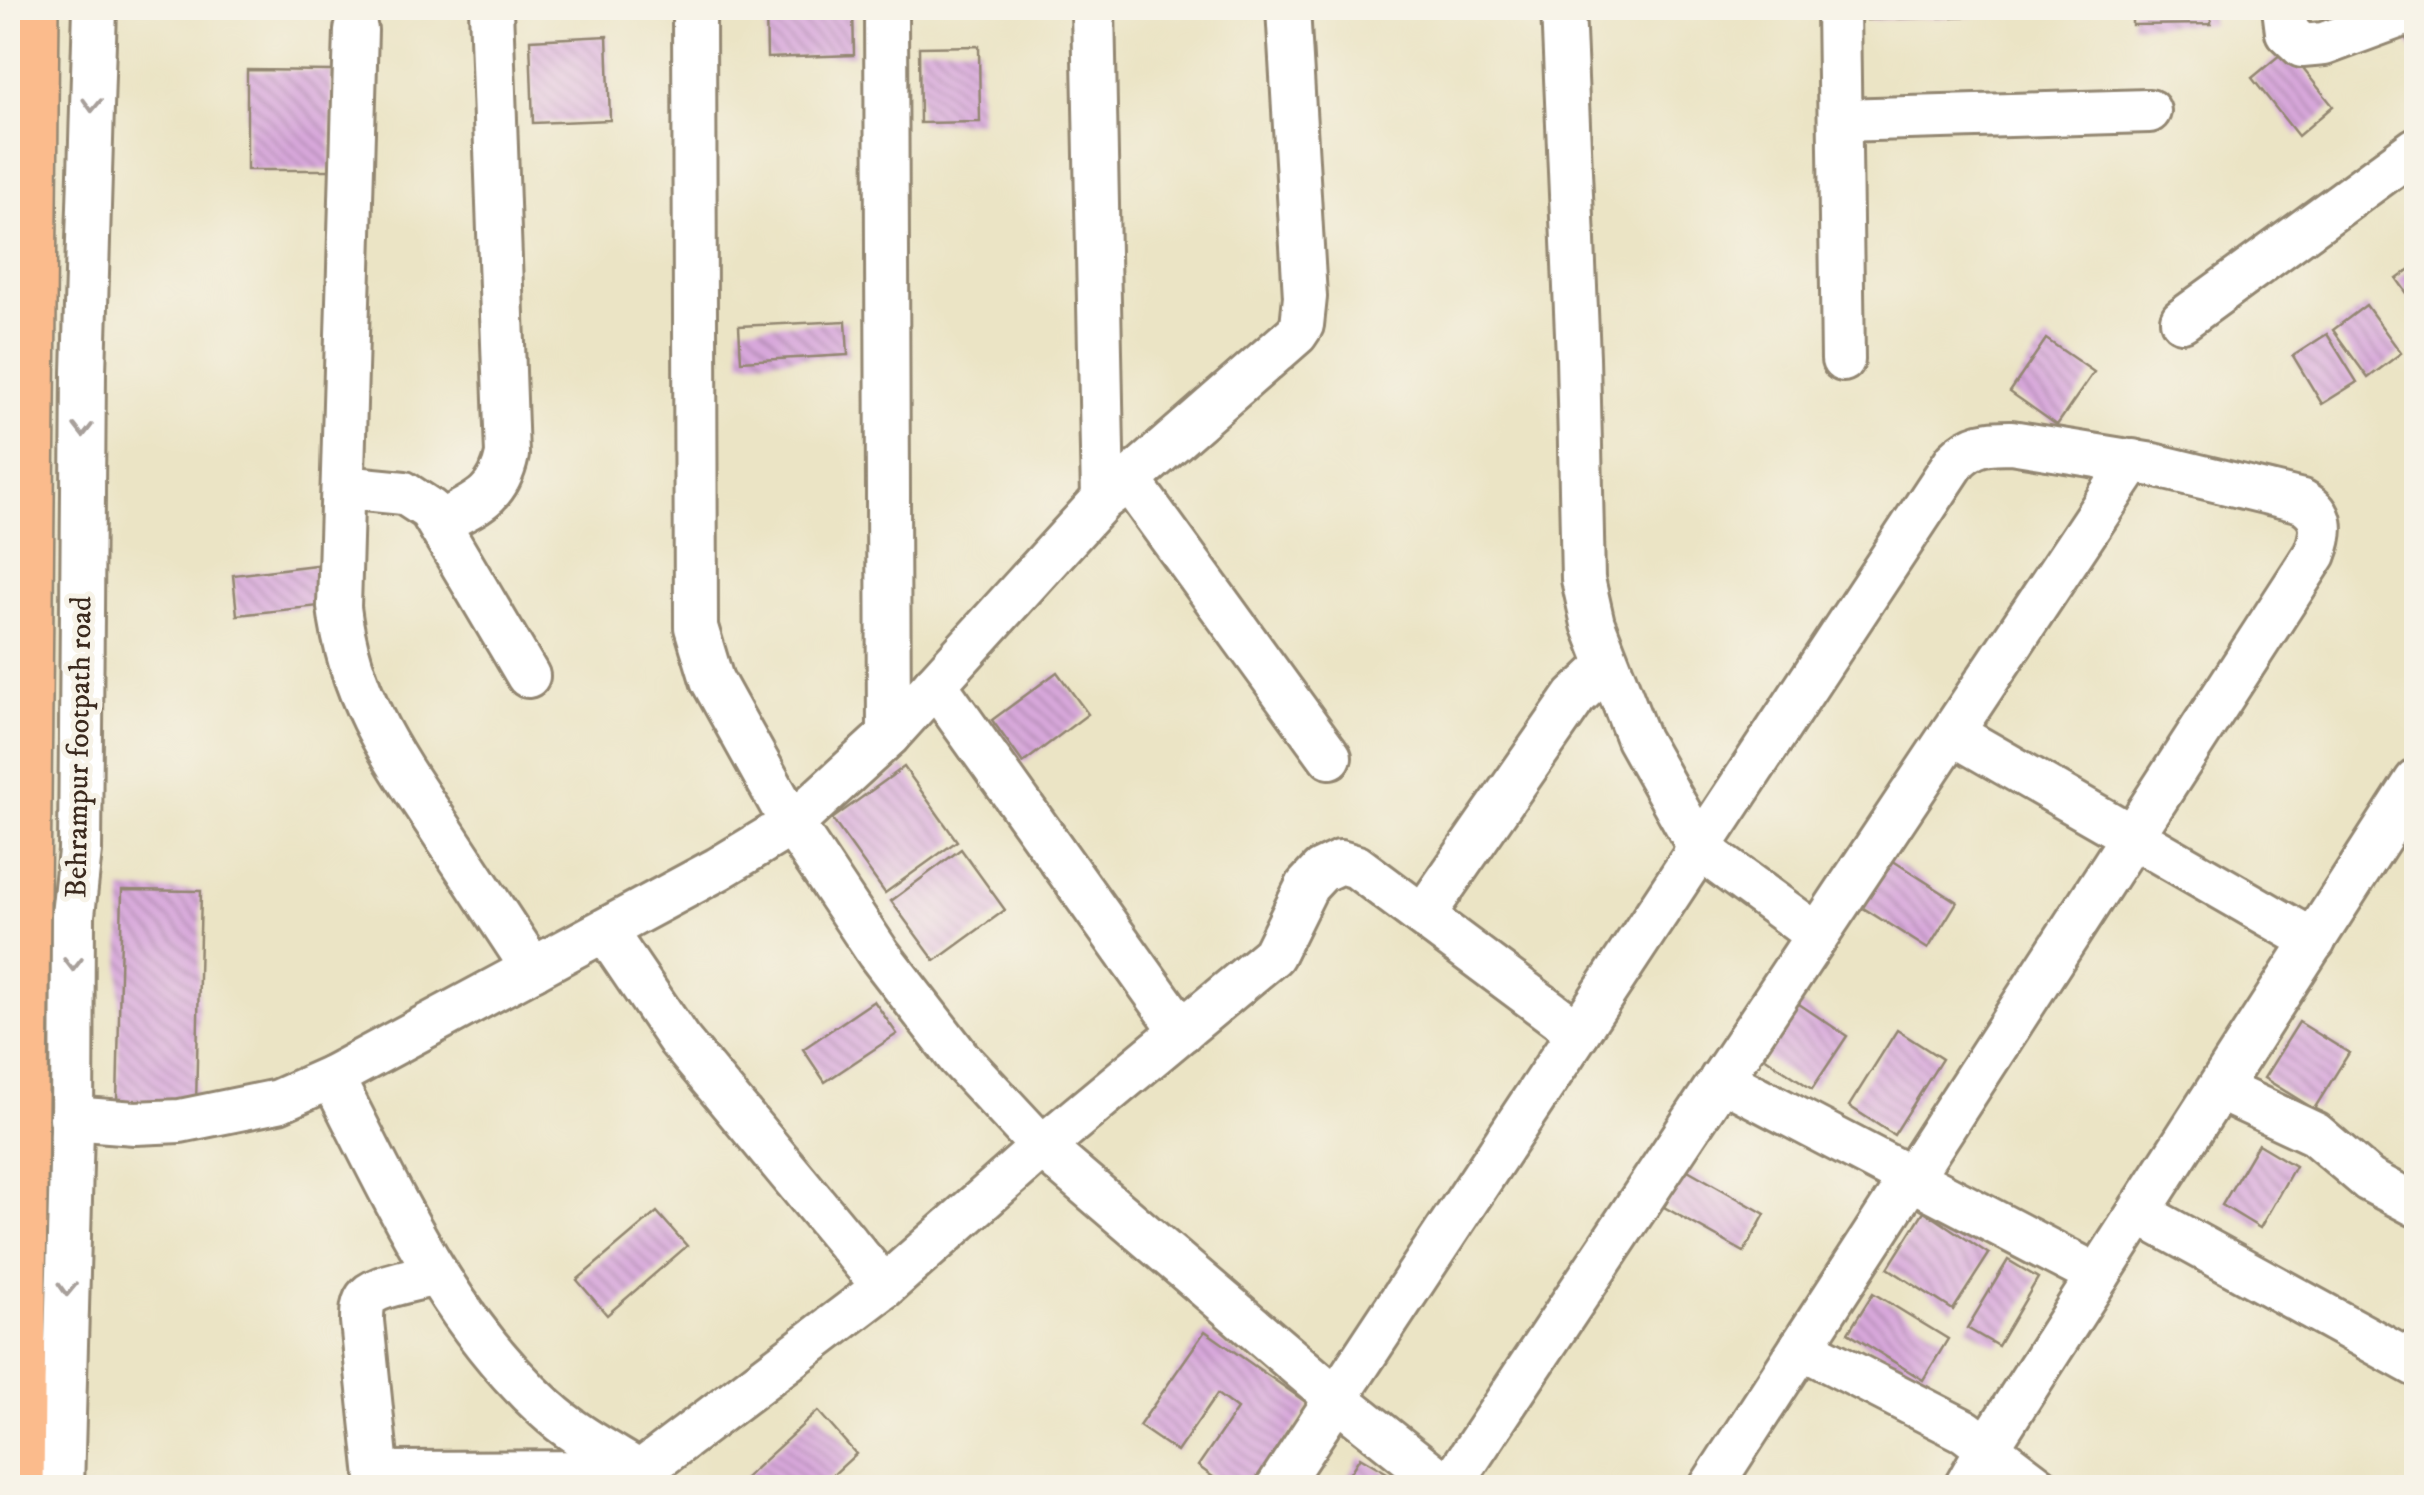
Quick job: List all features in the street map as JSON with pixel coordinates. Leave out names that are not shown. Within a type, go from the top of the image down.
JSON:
[{"type":"main road","points":[[16,1488],[14,838],[32,8]]},
{"type":"street","name":"Behrampur footpath road","points":[[62,1488],[73,915],[80,851],[84,372],[94,8]]},
{"type":"street","points":[[438,523],[495,488],[506,455],[492,8]]},
{"type":"street","points":[[694,8],[696,627],[712,680],[792,824],[878,953],[948,1043],[1042,1147],[1336,1398],[1449,1488],[2133,462]]},
{"type":"street","points":[[886,8],[889,735]]},
{"type":"street","points":[[1093,8],[1116,490],[1330,757]]},
{"type":"street","points":[[72,1118],[180,1122],[278,1102],[332,1077],[718,870],[792,824],[889,735],[1116,490],[1302,325],[1305,297],[1288,8]]},
{"type":"street","points":[[1563,8],[1578,358],[1582,578],[1608,666],[1638,738],[1700,848],[1818,935]]},
{"type":"street","points":[[1838,8],[1843,360]]},
{"type":"street","points":[[2284,8],[2287,32],[2302,46],[2324,44],[2416,10]]},
{"type":"street","points":[[356,30],[339,607],[344,648],[362,698],[394,758],[532,969]]},
{"type":"street","points":[[1840,120],[2150,111]]},
{"type":"street","points":[[2182,320],[2410,167]]},
{"type":"street","points":[[1277,1488],[1956,460],[1968,448],[1987,442],[2011,442],[2133,462],[2302,501],[2320,515],[2322,527],[2315,554],[1710,1488]]},
{"type":"street","points":[[343,487],[404,493],[430,510],[528,676]]},
{"type":"street","points":[[1423,916],[1575,697],[1608,666]]},
{"type":"street","points":[[935,684],[1182,1031]]},
{"type":"street","points":[[1952,733],[2314,940]]},
{"type":"street","points":[[1966,1488],[2314,940],[2412,803]]},
{"type":"street","points":[[435,1274],[379,1290],[368,1296],[363,1306],[378,1480],[651,1480],[1273,955],[1308,886],[1333,864],[1347,862],[1358,867],[1578,1032]]},
{"type":"street","points":[[605,931],[679,1040],[884,1287]]},
{"type":"street","points":[[332,1077],[435,1274],[478,1336],[548,1411],[651,1480]]},
{"type":"street","points":[[1721,1079],[2098,1276]]},
{"type":"street","points":[[2218,1089],[2314,1134],[2368,1180],[2416,1205]]},
{"type":"street","points":[[2138,1213],[2416,1365]]},
{"type":"street","points":[[1801,1347],[1930,1412],[1988,1448],[2040,1488]]},
{"type":"building","points":[[766,8],[853,8],[854,55],[767,58]]},
{"type":"building","points":[[1866,8],[1976,8],[1976,16],[1867,20]]},
{"type":"building","points":[[2132,8],[2211,8],[2211,24],[2132,25]]},
{"type":"building","points":[[2416,23],[2416,56],[2402,31]]},
{"type":"building","points":[[607,36],[610,120],[533,123],[530,40]]},
{"type":"building","points":[[979,46],[980,122],[920,123],[919,47]]},
{"type":"building","points":[[2287,49],[2333,106],[2298,136],[2252,78]]},
{"type":"building","points":[[247,70],[332,71],[331,170],[247,170]]},
{"type":"building","points":[[2416,265],[2416,306],[2397,279]]},
{"type":"building","points":[[2366,305],[2401,353],[2368,378],[2333,330]]},
{"type":"building","points":[[846,321],[848,355],[741,361],[739,326]]},
{"type":"building","points":[[2327,334],[2357,382],[2322,404],[2293,356]]},
{"type":"building","points":[[2046,339],[2094,372],[2057,425],[2010,392]]},
{"type":"building","points":[[324,564],[329,605],[237,615],[233,575]]},
{"type":"building","points":[[1057,672],[1088,714],[1023,763],[992,720]]},
{"type":"building","points":[[904,767],[957,841],[885,893],[832,819]]},
{"type":"building","points":[[961,849],[1005,910],[935,961],[891,901]]},
{"type":"building","points":[[1887,857],[1957,902],[1928,949],[1857,904]]},
{"type":"building","points":[[122,890],[201,891],[196,1105],[117,1103]]},
{"type":"building","points":[[874,1001],[897,1034],[825,1082],[803,1049]]},
{"type":"building","points":[[1796,1002],[1847,1036],[1812,1089],[1761,1055]]},
{"type":"building","points":[[2299,1022],[2349,1053],[2314,1109],[2264,1078]]},
{"type":"building","points":[[1897,1030],[1942,1059],[1894,1135],[1849,1106]]},
{"type":"building","points":[[2258,1144],[2295,1166],[2260,1228],[2222,1205]]},
{"type":"building","points":[[1686,1169],[1765,1214],[1744,1252],[1664,1207]]},
{"type":"building","points":[[1924,1211],[1989,1254],[1953,1310],[1888,1268]]},
{"type":"building","points":[[657,1212],[687,1246],[607,1315],[577,1280]]},
{"type":"building","points":[[2008,1260],[2038,1278],[1998,1346],[1967,1328]]},
{"type":"building","points":[[1873,1293],[1948,1339],[1923,1380],[1848,1333]]},
{"type":"building","points":[[1205,1331],[1310,1405],[1253,1488],[1228,1488],[1198,1466],[1237,1409],[1217,1394],[1177,1452],[1139,1426]]},
{"type":"building","points":[[818,1411],[856,1454],[819,1488],[734,1488]]},
{"type":"building","points":[[1360,1457],[1404,1483],[1402,1488],[1360,1488],[1346,1479]]}]
